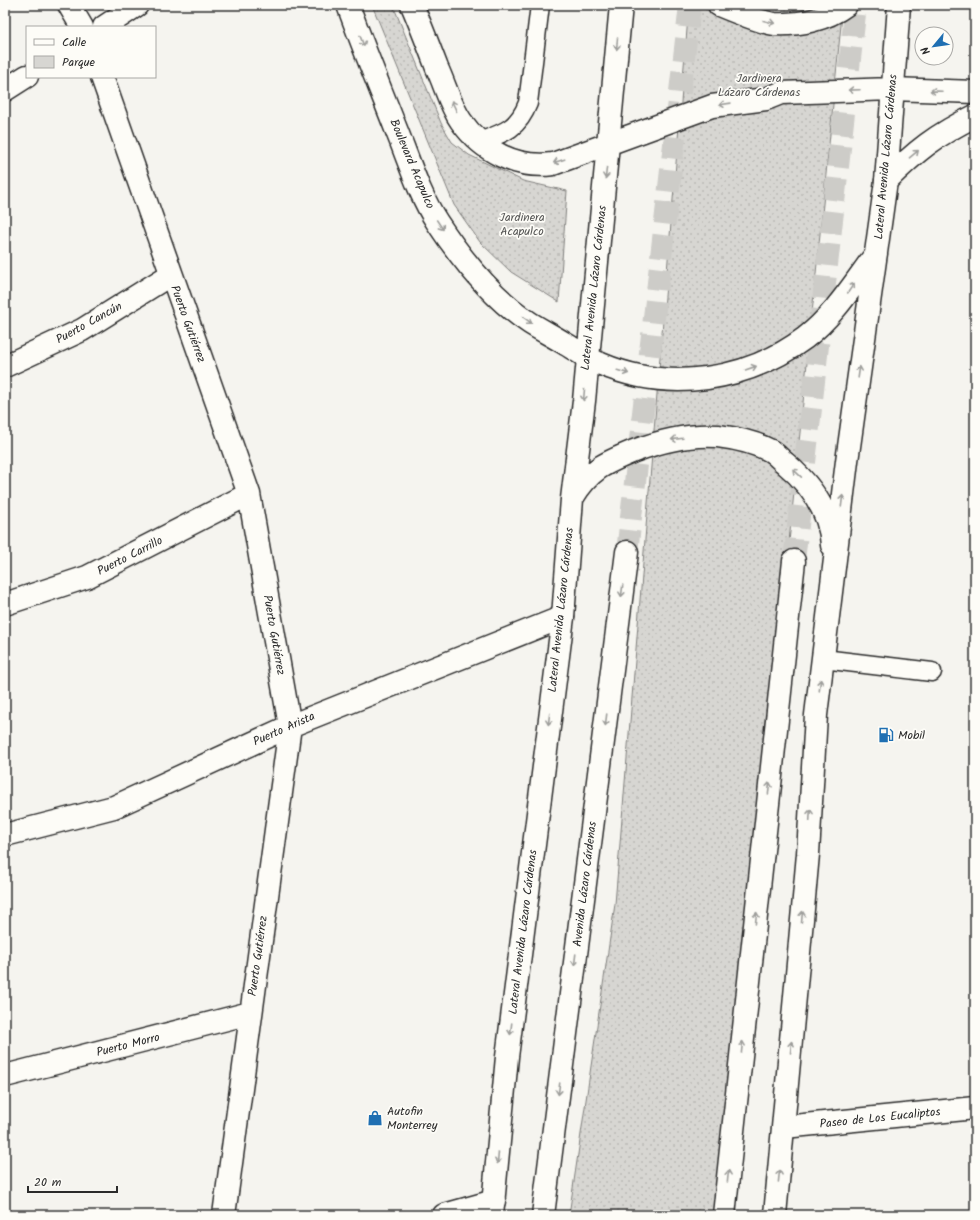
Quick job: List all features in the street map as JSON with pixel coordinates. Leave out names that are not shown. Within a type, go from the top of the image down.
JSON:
[{"type":"main road","points":[[70,5],[81,26]]},
{"type":"main road","points":[[106,26],[137,5]]},
{"type":"main road","name":"Boulevard Acapulco","points":[[348,5],[422,195],[441,227],[464,259],[484,283],[506,304],[529,322],[600,364],[624,372],[650,378],[676,380],[718,376],[754,366],[784,352],[806,337],[826,319],[844,299],[877,252]]},
{"type":"main road","points":[[412,5],[460,120],[479,142],[507,159],[537,166],[552,164],[712,106],[766,99],[781,93],[892,89],[975,92]]},
{"type":"main road","name":"Lateral Avenida Lázaro Cárdenas","points":[[493,1208],[507,1057],[562,617],[572,499],[609,144],[621,5]]},
{"type":"main road","points":[[719,5],[735,12],[775,24],[799,23],[821,18],[846,5]]},
{"type":"main road","name":"Lateral Avenida Lázaro Cárdenas","points":[[775,1215],[808,854],[816,716],[833,572],[886,181],[899,5]]},
{"type":"main road","points":[[5,90],[26,77]]},
{"type":"main road","name":"Puerto Gutiérrez","points":[[102,78],[170,276],[249,494],[290,726],[224,1215]]},
{"type":"main road","points":[[886,181],[913,154],[947,130],[975,116]]},
{"type":"main road","name":"Puerto Cancún","points":[[5,366],[82,330],[170,276]]},
{"type":"main road","points":[[572,499],[585,479],[594,472],[613,459],[650,445],[663,441],[718,436],[742,442],[771,451],[798,474],[814,492],[831,531],[833,572]]},
{"type":"main road","name":"Puerto Carrillo","points":[[5,604],[87,578],[249,494]]},
{"type":"main road","name":"Avenida Lázaro Cárdenas","points":[[543,1215],[627,552]]},
{"type":"main road","points":[[724,1215],[794,561]]},
{"type":"main road","name":"Puerto Arista","points":[[5,835],[114,807],[290,726],[562,617]]},
{"type":"main road","name":"Puerto Morro","points":[[5,1076],[250,1014]]},
{"type":"main road","name":"Paseo de Los Eucaliptos","points":[[784,1128],[975,1108]]},
{"type":"main road","points":[[444,1215],[493,1208]]},
{"type":"lane","points":[[479,142],[510,129],[524,113],[528,103],[540,5]]},
{"type":"lane","points":[[823,659],[932,672]]},
{"type":"green space","name":"Jardinera Acapulco","points":[[372,5],[393,5],[441,123],[452,142],[469,155],[523,181],[567,191],[559,302],[511,272],[480,242],[454,205]]},
{"type":"green space","name":"Jardinera Lázaro Cárdenas","points":[[689,5],[843,5],[752,910],[716,1215],[569,1215],[615,904]]},
{"type":"tunnel","points":[[627,552],[690,5]]},
{"type":"tunnel","points":[[794,561],[856,5]]},
{"type":"place","name":"Mobil","points":[[886,735]]},
{"type":"place","name":"Autofin Monterrey","points":[[375,1118]]}]
